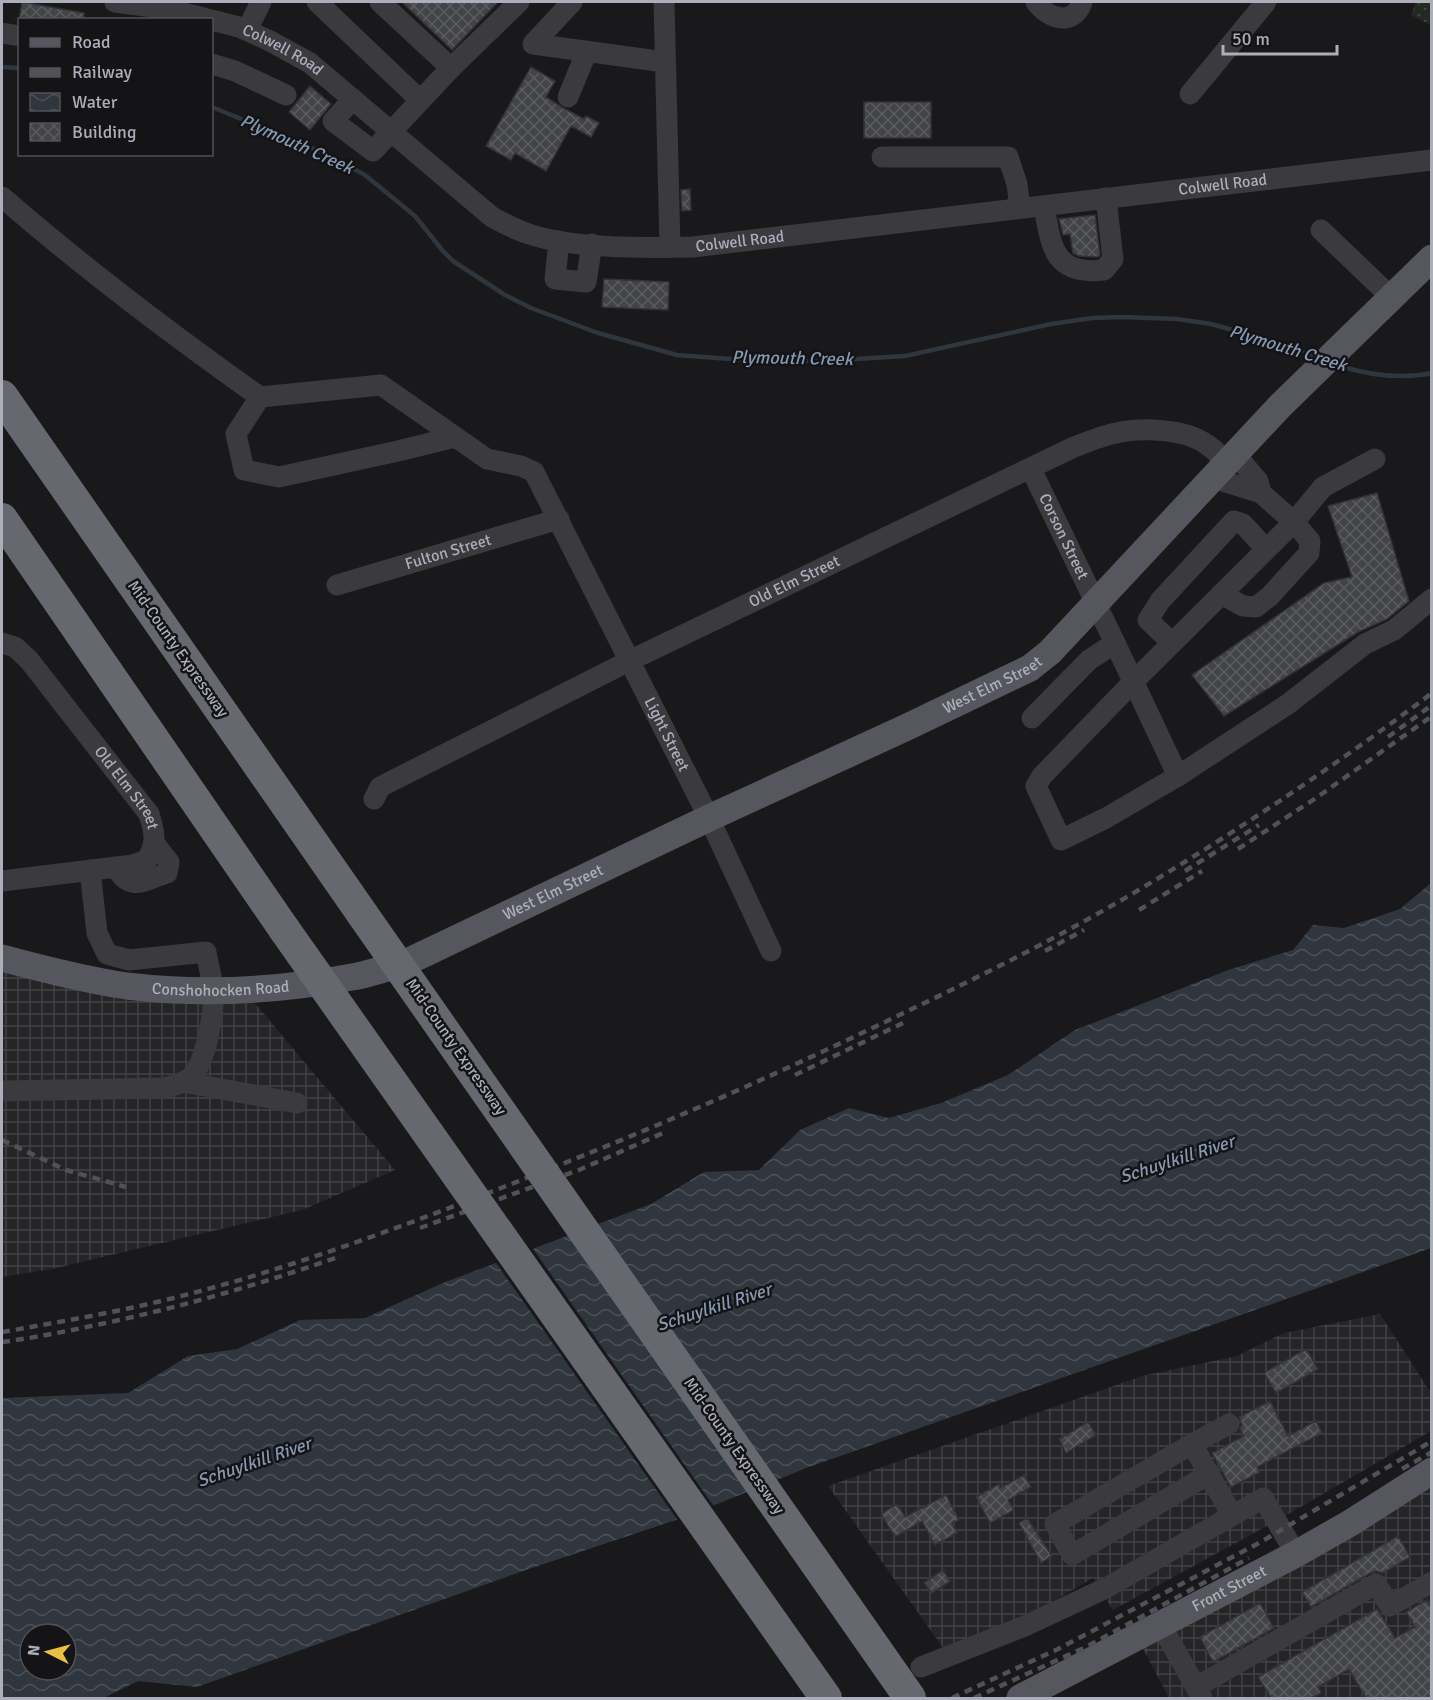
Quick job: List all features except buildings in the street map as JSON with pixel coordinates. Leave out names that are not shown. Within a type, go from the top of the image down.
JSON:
[{"type":"highway","name":"Mid-County Expressway","points":[[2,396],[910,1698]]},
{"type":"highway","points":[[2,519],[284,929],[825,1698]]},
{"type":"main road","name":"West Elm Street","points":[[435,948],[1030,668],[1050,652],[1280,406],[1431,258]]},
{"type":"main road","name":"Conshohocken Road","points":[[2,958],[56,972],[127,986],[213,991],[267,990],[353,977],[405,963],[435,948]]},
{"type":"main road","name":"Front Street","points":[[1020,1698],[1296,1554],[1352,1522],[1431,1471]]},
{"type":"street","points":[[247,30],[261,2]]},
{"type":"street","points":[[317,2],[420,100]]},
{"type":"street","points":[[380,2],[451,69]]},
{"type":"street","points":[[353,99],[333,121],[373,151],[420,100],[519,2]]},
{"type":"street","points":[[572,2],[533,44],[665,62]]},
{"type":"street","points":[[664,2],[670,247]]},
{"type":"street","points":[[1036,2],[1048,15],[1061,19],[1070,18],[1082,2]]},
{"type":"street","points":[[1190,94],[1266,2]]},
{"type":"street","name":"Colwell Road","points":[[120,8],[168,9],[208,18]]},
{"type":"street","name":"Colwell Road","points":[[213,20],[247,30],[310,63],[492,217],[526,234],[559,241],[693,247],[1431,160]]},
{"type":"street","points":[[2,33],[18,36]]},
{"type":"street","points":[[568,97],[587,51]]},
{"type":"street","points":[[213,64],[286,94]]},
{"type":"street","points":[[882,157],[1008,157],[1017,184],[1020,208]]},
{"type":"street","points":[[2,197],[41,231],[191,348],[260,397],[236,434],[244,470],[279,477],[398,452],[455,437]]},
{"type":"street","points":[[1044,206],[1053,245],[1060,260],[1072,269],[1104,270],[1113,259],[1106,198]]},
{"type":"street","points":[[1321,230],[1391,297]]},
{"type":"street","points":[[559,241],[555,279],[586,282],[592,244]]},
{"type":"street","name":"Light Street","points":[[260,397],[381,385],[487,459],[521,466],[534,472],[709,818],[771,951]]},
{"type":"street","name":"Old Elm Street","points":[[374,799],[380,787],[629,661],[1097,438],[1119,432],[1151,430],[1190,436],[1205,443],[1225,465]]},
{"type":"street","points":[[1375,459],[1323,487],[1294,522],[1042,776],[1036,786],[1061,840],[1106,818],[1178,776],[1288,704],[1365,644],[1394,630],[1431,599]]},
{"type":"street","points":[[1225,465],[1258,481],[1260,493]]},
{"type":"street","points":[[1221,594],[1243,606],[1256,607],[1270,596],[1309,553],[1310,541],[1294,522],[1225,465]]},
{"type":"street","name":"Corson Street","points":[[1031,469],[1178,776]]},
{"type":"street","name":"Fulton Street","points":[[336,585],[558,519]]},
{"type":"street","points":[[1172,644],[1148,620],[1160,601],[1234,521],[1243,524],[1266,549]]},
{"type":"street","name":"Old Elm Street","points":[[2,643],[15,647],[29,660],[149,814],[154,832],[154,843],[147,860],[133,865],[2,881]]},
{"type":"street","points":[[1032,718],[1089,660],[1115,643]]},
{"type":"street","points":[[2,1092],[163,1088],[190,1078],[199,1067],[205,1052],[213,991],[206,952],[129,960],[107,954],[97,933],[90,870]]},
{"type":"street","points":[[183,1082],[297,1103]]},
{"type":"street","points":[[1209,1474],[1072,1555],[1055,1524],[1229,1424]]},
{"type":"street","points":[[1192,1444],[1232,1515]]},
{"type":"street","points":[[921,1667],[1025,1626],[1106,1588],[1263,1498],[1296,1554]]},
{"type":"street","points":[[1161,1625],[1199,1692],[1376,1584],[1390,1606],[1431,1582]]},
{"type":"shaded area","points":[[1416,2],[1431,2],[1431,25],[1411,15]]},
{"type":"shaded area","points":[[2,968],[249,996],[395,1170],[302,1210],[52,1269],[2,1277]]},
{"type":"shaded area","points":[[1380,1314],[1431,1393],[1431,1431],[1287,1515],[1113,1610],[1093,1578],[1016,1623],[946,1652],[828,1486],[1142,1376],[1237,1356],[1284,1333]]},
{"type":"shaded area","points":[[1431,1486],[1431,1698],[1169,1698],[1141,1645]]},
{"type":"water","name":"Schuylkill River","points":[[1431,883],[1431,1248],[809,1467],[685,1517],[523,1571],[197,1687],[138,1681],[104,1698],[2,1698],[2,1398],[128,1393],[188,1356],[237,1349],[300,1320],[365,1318],[443,1283],[651,1204],[704,1172],[759,1170],[800,1130],[849,1108],[889,1118],[941,1103],[1008,1075],[1075,1030],[1231,969],[1293,950],[1313,925],[1344,928],[1400,909]]},
{"type":"pier","points":[[531,1246],[715,1508],[679,1522],[494,1260]]},
{"type":"waterway","name":"Plymouth Creek","points":[[2,67],[18,68]]},
{"type":"waterway","name":"Plymouth Creek","points":[[213,107],[326,154],[365,175],[415,216],[453,261],[505,295],[531,308],[598,333],[677,355],[757,361],[823,361],[905,356],[1051,324],[1092,318],[1122,317],[1177,319],[1211,324],[1276,342],[1318,358]]},
{"type":"waterway","name":"Plymouth Creek","points":[[1337,365],[1384,375],[1408,376],[1432,373]]},
{"type":"railway","points":[[2,1332],[157,1302],[311,1258],[562,1164],[768,1077],[985,973],[1111,906],[1290,794],[1362,745],[1432,693]]},
{"type":"railway","points":[[1388,737],[1432,705]]},
{"type":"railway","points":[[1238,849],[1316,798],[1432,716]]},
{"type":"railway","points":[[1185,871],[1259,825]]},
{"type":"railway","points":[[1139,910],[1202,871]]},
{"type":"railway","points":[[1045,951],[1084,930]]},
{"type":"railway","points":[[795,1075],[903,1023]]},
{"type":"railway","points":[[420,1228],[579,1170],[663,1133]]},
{"type":"railway","points":[[2,1140],[66,1170],[126,1187]]},
{"type":"railway","points":[[2,1342],[73,1330],[201,1300],[341,1256]]},
{"type":"railway","points":[[952,1698],[1058,1649],[1259,1543],[1432,1441]]},
{"type":"railway","points":[[1402,1469],[1432,1452]]},
{"type":"railway","points":[[974,1698],[1086,1647],[1249,1558]]}]
